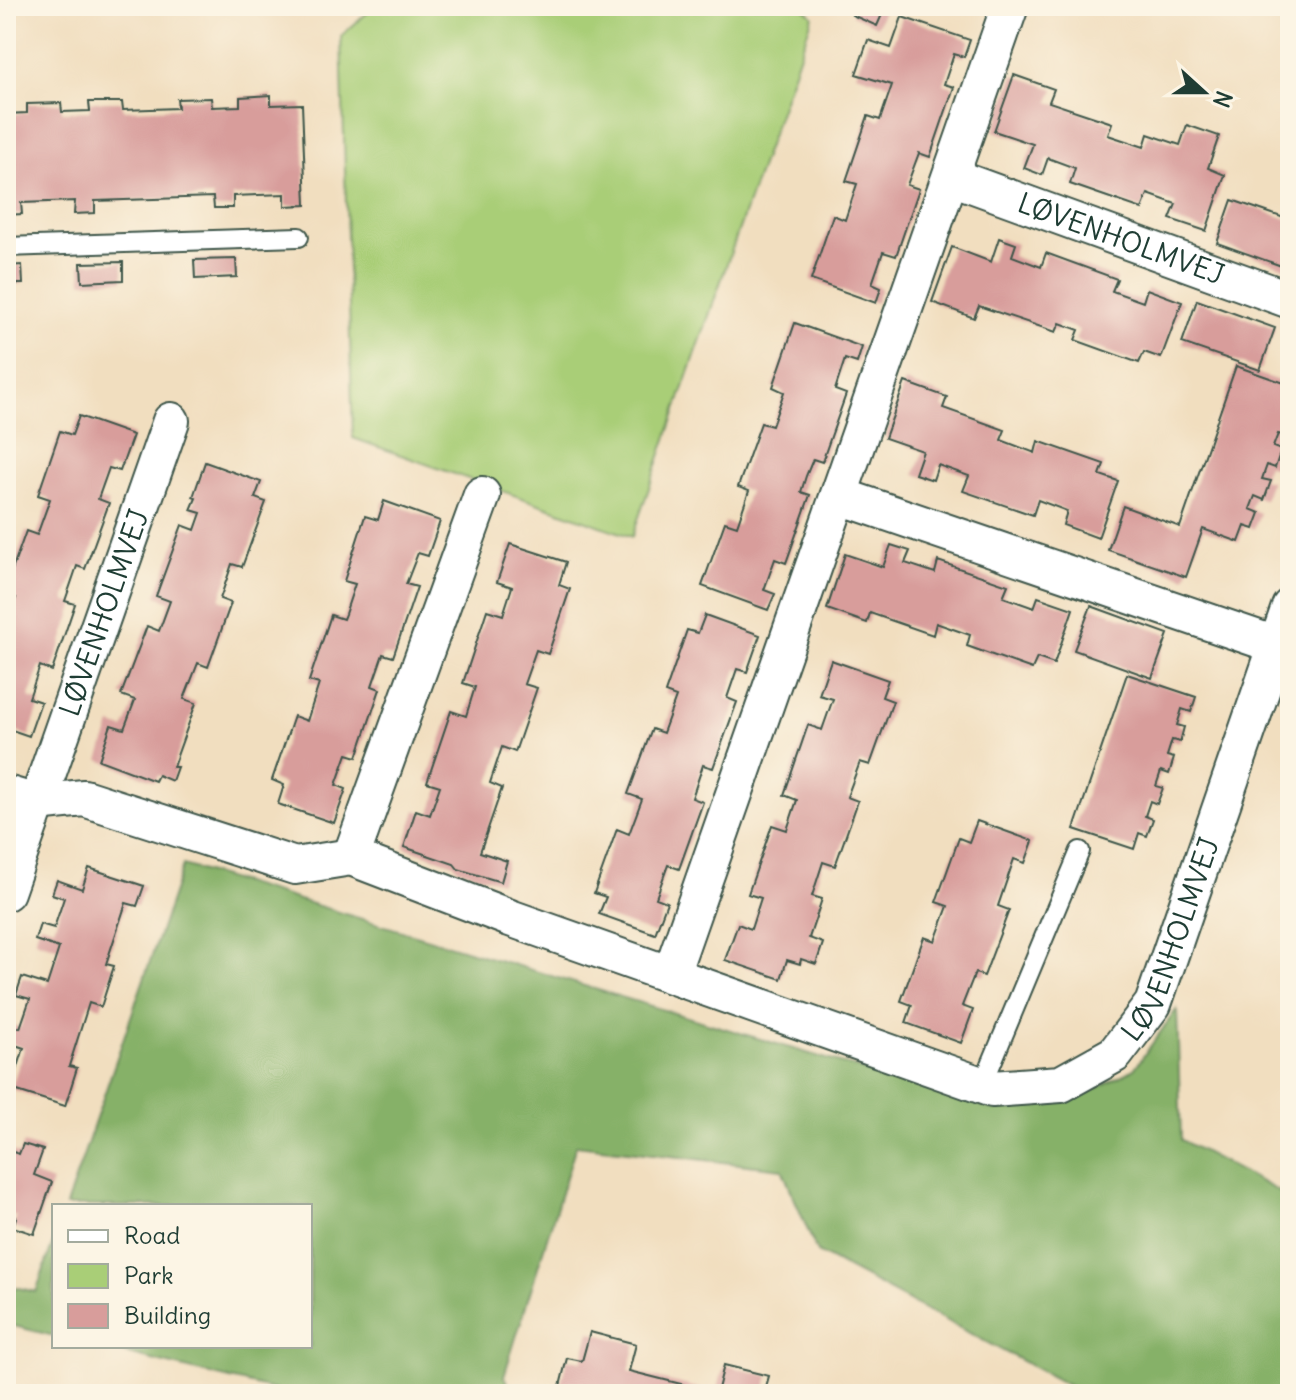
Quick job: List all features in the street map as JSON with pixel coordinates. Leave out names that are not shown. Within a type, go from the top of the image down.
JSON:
[{"type":"street","points":[[671,974],[1010,6]]},
{"type":"street","name":"LØVENHOLMVEJ","points":[[952,177],[1290,300]]},
{"type":"street","name":"LØVENHOLMVEJ","points":[[6,892],[21,798],[171,421]]},
{"type":"street","points":[[21,798],[84,798],[295,866],[351,857],[482,495]]},
{"type":"street","points":[[840,496],[1276,645]]},
{"type":"street","name":"LØVENHOLMVEJ","points":[[351,857],[510,918],[982,1086],[992,1089],[1061,1084],[1115,1054],[1153,1004],[1290,607]]},
{"type":"lane","points":[[6,247],[299,237]]},
{"type":"lane","points":[[982,1086],[1080,851]]},
{"type":"green space","points":[[375,6],[802,6],[813,16],[632,537],[353,438],[341,36]]},
{"type":"green space","points":[[183,865],[996,1110],[1078,1098],[1134,1069],[1177,1009],[1181,1140],[1290,1197],[1290,1394],[1084,1394],[817,1252],[782,1169],[576,1145],[504,1376],[515,1394],[291,1394],[103,1348],[312,1348],[312,1204],[67,1204]]},
{"type":"green space","points":[[52,1246],[52,1336],[6,1324],[6,1285],[36,1292]]},
{"type":"building","points":[[856,6],[873,6],[884,10],[877,26],[852,15]]},
{"type":"building","points":[[902,17],[970,40],[964,57],[954,54],[944,84],[954,87],[930,157],[919,153],[907,185],[919,189],[896,256],[883,252],[872,284],[881,288],[876,303],[811,280],[833,215],[845,220],[857,184],[846,181],[868,116],[880,120],[892,85],[856,74],[868,40],[891,48]]},
{"type":"building","points":[[1014,75],[1054,89],[1049,102],[1112,123],[1108,135],[1144,147],[1148,134],[1180,145],[1187,125],[1219,136],[1208,168],[1225,175],[1206,231],[1170,219],[1176,204],[1148,194],[1142,209],[1070,184],[1075,168],[1048,158],[1042,175],[1024,168],[1033,144],[994,131]]},
{"type":"building","points":[[271,95],[271,105],[302,104],[306,205],[285,206],[285,194],[233,196],[233,208],[214,208],[213,197],[95,201],[95,213],[74,214],[75,201],[21,203],[22,214],[6,215],[6,114],[27,113],[27,104],[61,103],[62,112],[90,111],[89,102],[122,102],[123,110],[178,108],[177,99],[211,98],[212,107],[240,106],[240,97]]},
{"type":"building","points":[[1232,200],[1287,219],[1290,211],[1290,269],[1217,243]]},
{"type":"building","points":[[999,238],[1016,244],[1012,256],[1041,267],[1046,253],[1117,279],[1112,291],[1143,302],[1147,289],[1182,302],[1161,358],[1144,352],[1139,363],[1075,340],[1079,330],[1060,323],[1056,332],[979,306],[974,318],[932,302],[952,247],[991,262]]},
{"type":"building","points":[[236,259],[237,277],[195,279],[194,260]]},
{"type":"building","points":[[123,262],[123,280],[82,282],[81,263]]},
{"type":"building","points":[[22,265],[23,284],[6,284],[6,266]]},
{"type":"building","points":[[1197,300],[1275,328],[1260,370],[1182,343]]},
{"type":"building","points":[[795,323],[862,347],[857,363],[845,359],[835,390],[846,394],[822,462],[813,459],[806,476],[801,492],[810,495],[786,563],[775,559],[764,590],[775,594],[768,610],[702,586],[725,522],[737,526],[749,491],[738,487],[761,423],[772,426],[784,392],[773,387]]},
{"type":"building","points":[[1236,366],[1290,385],[1290,403],[1284,416],[1290,418],[1290,423],[1286,436],[1278,434],[1273,447],[1281,450],[1275,468],[1267,465],[1262,479],[1271,481],[1264,500],[1255,496],[1250,509],[1260,513],[1254,529],[1245,526],[1239,542],[1203,529],[1186,577],[1108,550],[1123,506],[1180,527]]},
{"type":"building","points":[[905,382],[947,397],[943,408],[1005,430],[1001,440],[1035,453],[1038,441],[1104,464],[1100,475],[1118,481],[1098,538],[1063,525],[1067,511],[1038,500],[1033,515],[963,491],[969,476],[938,465],[933,480],[915,474],[923,451],[885,438]]},
{"type":"building","points":[[79,416],[133,435],[120,471],[109,468],[98,499],[109,503],[85,569],[77,566],[65,601],[75,604],[52,671],[40,666],[29,698],[41,702],[29,736],[6,728],[6,625],[16,598],[6,595],[6,587],[26,531],[37,535],[50,499],[38,495],[60,431],[72,435]]},
{"type":"building","points":[[205,462],[261,482],[255,498],[266,502],[242,567],[232,564],[220,599],[231,603],[208,667],[198,663],[184,699],[196,703],[173,767],[177,767],[172,781],[158,775],[155,781],[99,760],[111,725],[124,729],[135,700],[121,695],[147,626],[159,631],[170,601],[156,596],[182,525],[195,530],[201,513],[191,510]]},
{"type":"building","points":[[384,501],[440,521],[428,556],[418,553],[406,584],[417,587],[393,657],[383,654],[372,686],[380,689],[357,757],[347,754],[336,785],[346,789],[334,823],[278,804],[284,785],[272,780],[294,716],[307,721],[319,684],[309,681],[331,615],[343,619],[345,614],[355,584],[344,581],[365,516],[378,520]]},
{"type":"building","points":[[510,544],[566,562],[559,585],[570,589],[548,654],[536,650],[524,684],[537,688],[515,752],[502,747],[490,783],[502,788],[480,852],[507,861],[501,882],[404,847],[416,810],[430,815],[440,786],[427,782],[451,711],[466,716],[475,687],[463,683],[487,610],[503,615],[512,587],[497,582]]},
{"type":"building","points":[[891,545],[910,551],[905,563],[935,573],[938,561],[1008,585],[1003,597],[1034,608],[1038,597],[1073,609],[1054,664],[1037,658],[1032,669],[967,646],[970,635],[936,623],[933,635],[870,613],[867,623],[827,609],[845,554],[883,567]]},
{"type":"building","points":[[1091,606],[1168,634],[1152,678],[1074,650]]},
{"type":"building","points":[[705,615],[760,635],[747,672],[737,669],[727,698],[737,702],[713,768],[703,765],[692,798],[703,802],[679,869],[668,865],[656,898],[667,902],[655,934],[599,914],[606,897],[594,893],[617,829],[629,834],[642,799],[628,794],[652,729],[663,733],[676,697],[665,693],[687,630],[698,633]]},
{"type":"building","points":[[831,660],[888,680],[882,697],[893,701],[870,765],[860,762],[847,797],[858,801],[835,866],[823,862],[812,896],[822,899],[809,938],[823,943],[816,964],[801,959],[800,964],[787,960],[781,979],[725,960],[738,924],[751,929],[761,898],[748,894],[772,825],[787,830],[797,800],[784,795],[808,725],[822,730],[833,699],[819,695]]},
{"type":"building","points":[[1127,674],[1196,697],[1191,712],[1182,709],[1177,725],[1184,727],[1180,742],[1172,740],[1167,756],[1174,758],[1169,774],[1161,771],[1156,786],[1163,788],[1157,804],[1150,801],[1145,816],[1153,819],[1147,836],[1139,833],[1134,849],[1074,829]]},
{"type":"building","points":[[977,821],[1033,841],[1025,863],[1014,859],[998,906],[1009,910],[984,976],[975,973],[962,1006],[973,1010],[961,1043],[906,1023],[912,1005],[901,1001],[924,937],[935,941],[948,906],[936,902],[959,838],[969,842]]},
{"type":"building","points":[[89,868],[144,886],[137,906],[126,903],[106,964],[114,966],[101,1007],[89,1003],[69,1066],[77,1068],[65,1106],[11,1089],[24,1048],[6,1042],[6,1023],[20,1028],[30,999],[16,995],[22,977],[47,985],[59,948],[35,940],[40,924],[54,928],[64,898],[52,894],[57,880],[82,889]]},
{"type":"building","points":[[6,1139],[10,1140],[7,1150],[19,1154],[23,1144],[43,1150],[34,1175],[52,1182],[34,1234],[13,1227],[16,1217],[6,1213]]},
{"type":"building","points":[[590,1332],[636,1344],[629,1371],[717,1393],[724,1365],[769,1376],[764,1394],[558,1394],[567,1358],[582,1361]]}]
